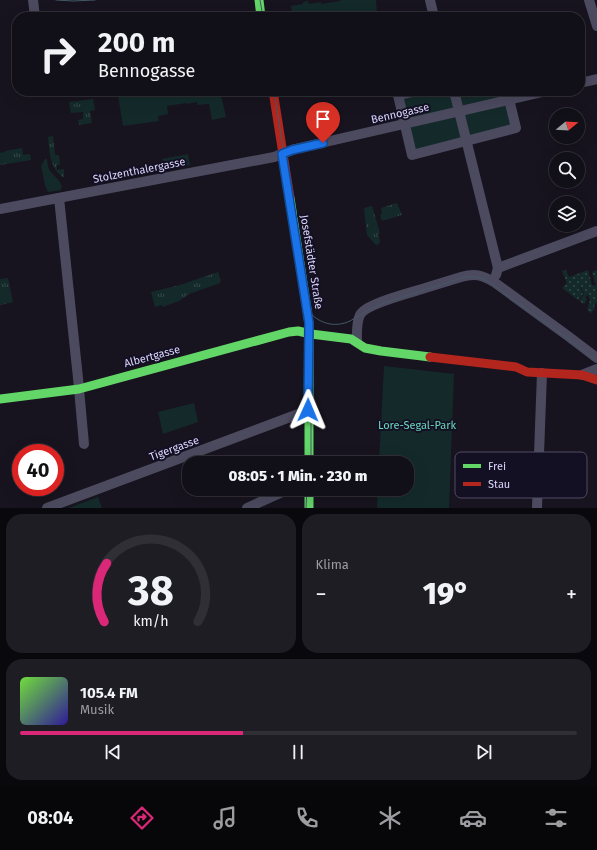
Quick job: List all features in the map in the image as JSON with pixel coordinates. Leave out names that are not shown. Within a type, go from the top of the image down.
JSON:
[{"type":"street","points":[[33,0],[34,12]]},
{"type":"street","points":[[259,0],[260,12]]},
{"type":"street","points":[[430,0],[433,12]]},
{"type":"street","points":[[589,0],[597,26]]},
{"type":"street","points":[[585,82],[597,79]]},
{"type":"street","name":"Josefstädter Straße","points":[[274,96],[309,333],[309,456]]},
{"type":"street","points":[[398,96],[412,154],[516,128],[508,96]]},
{"type":"street","points":[[455,96],[498,268],[494,282]]},
{"type":"street","name":"Bennogasse","points":[[282,154],[292,150],[405,125],[459,111],[505,96]]},
{"type":"street","name":"Stolzenthalergasse","points":[[0,209],[282,154]]},
{"type":"street","points":[[59,198],[84,444]]},
{"type":"street","points":[[498,268],[597,231]]},
{"type":"street","points":[[354,341],[360,313],[367,308],[466,275],[475,274],[494,282],[597,358]]},
{"type":"street","name":"Albertgasse","points":[[0,399],[79,389],[289,332],[298,331],[354,341],[365,348],[380,351],[516,368],[527,372],[582,375],[597,380]]},
{"type":"street","points":[[582,375],[597,369]]},
{"type":"street","points":[[539,452],[542,373]]},
{"type":"street","name":"Tigergasse","points":[[47,508],[308,410]]},
{"type":"street","points":[[247,508],[274,496]]},
{"type":"street","points":[[309,496],[309,508]]},
{"type":"street","points":[[537,498],[537,508]]},
{"type":"green space","points":[[376,0],[377,12],[292,12],[291,6],[303,4],[303,2],[308,1],[309,4],[321,2],[321,4],[340,1]]},
{"type":"green space","points":[[118,96],[221,96],[226,117],[212,120],[209,104],[197,105],[197,102],[167,106],[168,114],[158,116],[159,121],[123,126]]},
{"type":"green space","points":[[398,96],[508,96],[516,128],[412,155]]},
{"type":"green space","points":[[93,99],[95,110],[90,111],[92,123],[79,125],[78,120],[83,119],[83,112],[71,113],[69,102]]},
{"type":"green space","points":[[53,136],[55,155],[59,155],[60,165],[57,165],[57,170],[64,169],[64,177],[55,169],[51,159],[48,137]]},
{"type":"green space","points":[[22,148],[23,155],[30,154],[31,160],[0,165],[0,153]]},
{"type":"green space","points":[[188,154],[190,165],[182,167],[182,164],[179,161],[176,168],[164,170],[162,159]]},
{"type":"green space","points":[[45,159],[47,159],[49,170],[61,184],[61,190],[48,192],[41,166]]},
{"type":"green space","points":[[397,203],[402,215],[382,221],[380,215],[382,214],[381,208]]},
{"type":"green space","points":[[372,206],[380,233],[378,234],[380,241],[379,244],[376,245],[367,235],[364,208]]},
{"type":"green space","points":[[566,270],[569,277],[588,270],[592,285],[596,286],[592,272],[597,270],[597,302],[591,313],[587,310],[590,300],[588,294],[585,298],[587,300],[584,304],[579,301],[584,294],[581,287],[583,294],[578,300],[562,288],[567,283],[562,271]]},
{"type":"green space","points":[[218,272],[221,281],[220,283],[189,294],[179,301],[162,307],[162,305],[155,307],[151,292],[180,285]]},
{"type":"green space","points":[[8,278],[13,302],[0,305],[0,279]]},
{"type":"green space","name":"Lore-Segal-Park","points":[[384,366],[454,374],[449,508],[377,508],[378,496],[414,496],[414,456],[379,456]]},
{"type":"green space","points":[[194,403],[198,422],[163,434],[158,412]]},
{"type":"green space","points":[[98,497],[102,508],[69,508]]},
{"type":"tram line","points":[[56,0],[95,0]]},
{"type":"tram line","points":[[260,0],[262,12]]},
{"type":"tram line","points":[[275,96],[311,327],[311,456]]},
{"type":"tram line","points":[[308,310],[317,319],[327,323],[339,324],[350,321],[384,303],[465,277],[477,277],[489,282],[597,361]]},
{"type":"tram line","points":[[306,508],[307,496]]},
{"type":"traffic: fast","points":[[259,0],[260,12]]},
{"type":"traffic: fast","points":[[290,198],[309,323],[309,456]]},
{"type":"traffic: fast","points":[[0,399],[79,389],[289,332],[298,331],[351,339],[365,348],[430,357]]},
{"type":"traffic: fast","points":[[309,496],[309,508]]},
{"type":"traffic: jam","points":[[274,96],[290,198]]},
{"type":"traffic: jam","points":[[430,357],[516,367],[527,372],[582,375],[597,380]]},
{"type":"route","points":[[308,410],[309,323],[282,154],[292,150],[323,143]]}]
